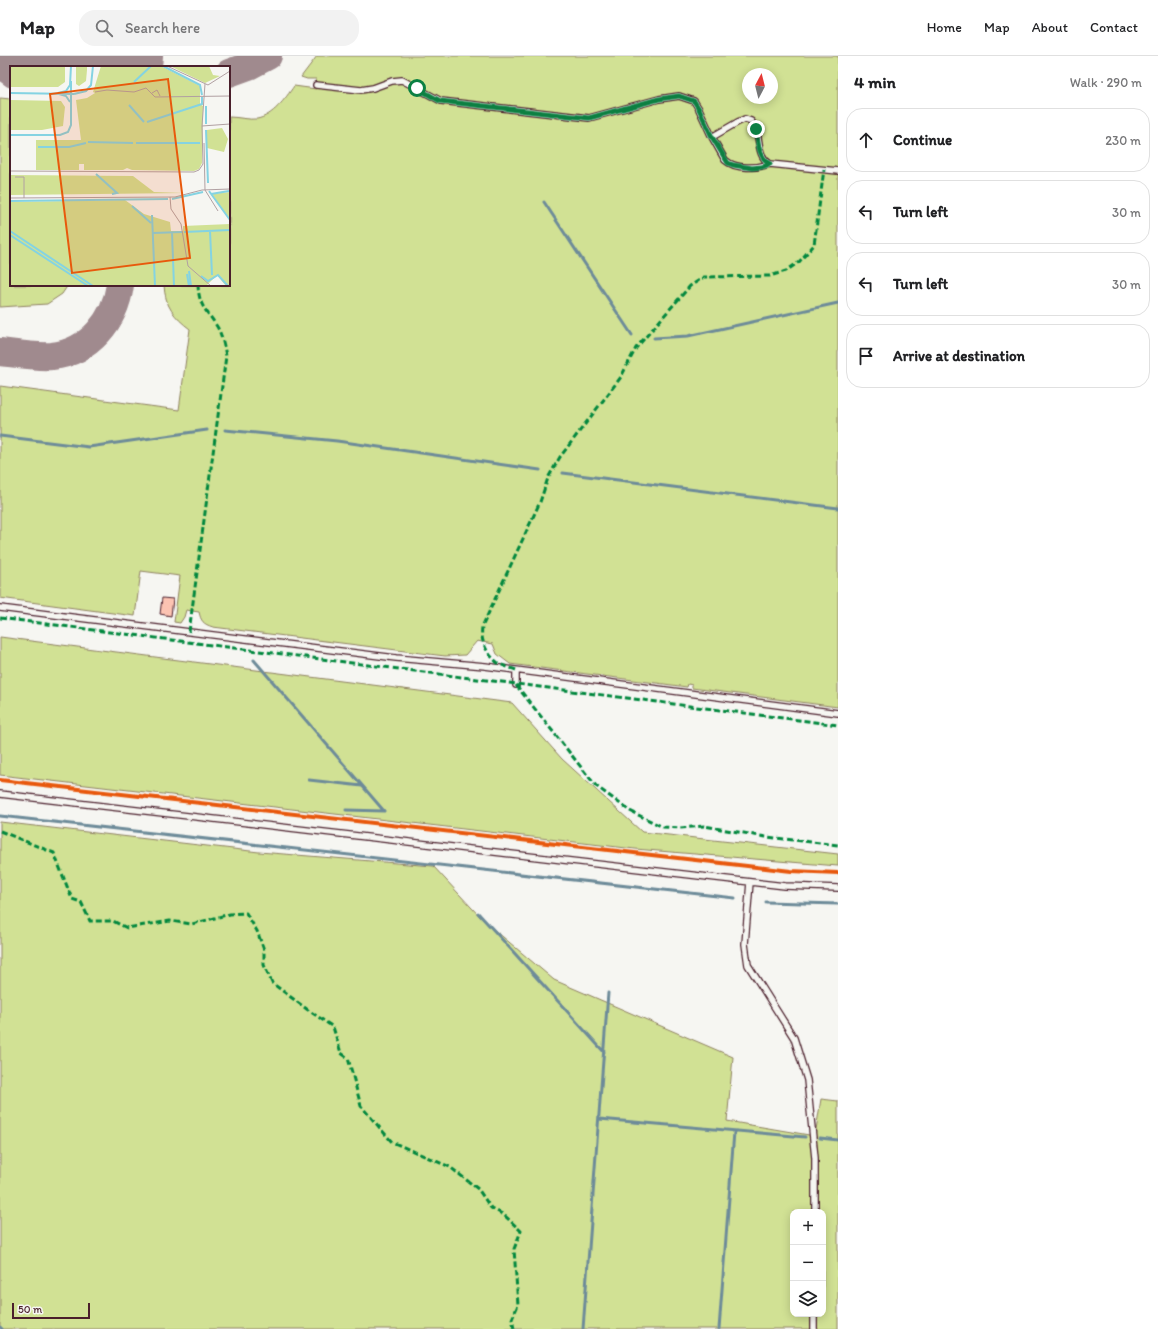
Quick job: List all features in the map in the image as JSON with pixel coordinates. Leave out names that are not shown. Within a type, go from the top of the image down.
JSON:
[{"type":"lane","points":[[316,85],[361,90],[373,88],[392,81],[402,80],[440,101],[589,118],[659,99],[679,96],[694,101],[712,137],[728,163],[752,168],[770,164],[838,171]]},
{"type":"lane","points":[[712,137],[738,122],[745,120],[752,121],[756,129],[760,151],[764,160],[770,164]]},
{"type":"lane","points":[[0,608],[388,657],[516,670],[838,714]]},
{"type":"lane","points":[[516,670],[516,685]]},
{"type":"lane","points":[[0,794],[785,886],[838,888]]},
{"type":"lane","points":[[750,882],[746,944],[748,965],[794,1038],[807,1080],[815,1158],[815,1209]]},
{"type":"lane","points":[[814,1317],[814,1329]]},
{"type":"green space","points":[[317,56],[838,56],[838,707],[692,688],[692,685],[688,684],[687,687],[510,664],[497,654],[493,644],[477,641],[465,655],[445,656],[213,627],[203,622],[199,612],[186,610],[180,623],[174,622],[180,576],[141,571],[135,616],[0,598],[0,386],[179,410],[190,329],[179,320],[171,310],[166,299],[164,286],[230,286],[230,117],[257,119],[263,117],[278,106],[294,86],[316,89],[316,79],[301,77]]},
{"type":"green space","points":[[0,98],[10,99],[10,286],[67,286],[62,294],[47,304],[0,307]]},
{"type":"green space","points":[[0,637],[512,703],[562,759],[642,832],[838,854],[838,866],[635,849],[0,775]]},
{"type":"green space","points":[[0,822],[259,852],[433,866],[484,921],[554,980],[733,1057],[727,1121],[815,1136],[821,1099],[838,1101],[838,1329],[0,1329]]},
{"type":"building","points":[[162,598],[173,599],[171,616],[160,614]]},
{"type":"waterway","points":[[544,202],[632,335]]},
{"type":"waterway","points":[[654,338],[688,336],[838,303]]},
{"type":"waterway","points":[[0,436],[89,447],[207,430]]},
{"type":"waterway","points":[[225,430],[337,441],[540,470]]},
{"type":"waterway","points":[[563,473],[838,508]]},
{"type":"waterway","points":[[254,660],[384,811],[346,810]]},
{"type":"waterway","points":[[309,780],[362,786]]},
{"type":"waterway","points":[[0,816],[735,898]]},
{"type":"waterway","points":[[766,902],[838,904]]},
{"type":"waterway","points":[[478,913],[604,1052]]},
{"type":"waterway","points":[[583,1329],[608,993]]},
{"type":"waterway","points":[[599,1119],[805,1137]]},
{"type":"waterway","points":[[719,1329],[734,1132]]},
{"type":"waterway","points":[[820,1138],[838,1140]]},
{"type":"taxiway","points":[[58,60],[93,56]]},
{"type":"taxiway","points":[[148,66],[149,56]]},
{"type":"taxiway","points":[[230,73],[251,65],[268,56]]},
{"type":"taxiway","points":[[0,352],[33,356],[52,356],[66,353],[78,348],[89,341],[106,322],[113,310],[120,286]]},
{"type":"runway","points":[[24,56],[101,66]]},
{"type":"marked path","points":[[516,670],[498,663],[491,656],[483,642],[482,627],[540,502],[548,478],[560,457],[621,377],[636,348],[690,286],[704,277],[770,276],[786,271],[799,262],[814,245],[824,169]]},
{"type":"marked path","points":[[189,632],[226,356],[220,332],[201,303],[198,286]]},
{"type":"marked path","points":[[0,618],[838,725]]},
{"type":"marked path","points":[[516,685],[596,786],[630,811],[663,827],[680,828],[704,826],[766,837],[838,845]]},
{"type":"marked path","points":[[0,831],[54,853],[72,899],[81,902],[90,921],[113,921],[127,928],[170,921],[192,924],[230,914],[246,913],[257,931],[264,950],[264,965],[272,983],[333,1027],[341,1053],[348,1058],[361,1106],[392,1142],[450,1167],[478,1189],[491,1208],[504,1215],[521,1231],[514,1249],[518,1305],[512,1319],[514,1329]]},
{"type":"cycle path","points":[[0,780],[791,871],[838,873]]},
{"type":"route","points":[[417,88],[440,101],[589,118],[659,99],[679,96],[694,101],[712,137],[728,163],[752,168],[770,164],[764,160],[760,151],[756,129]]}]
